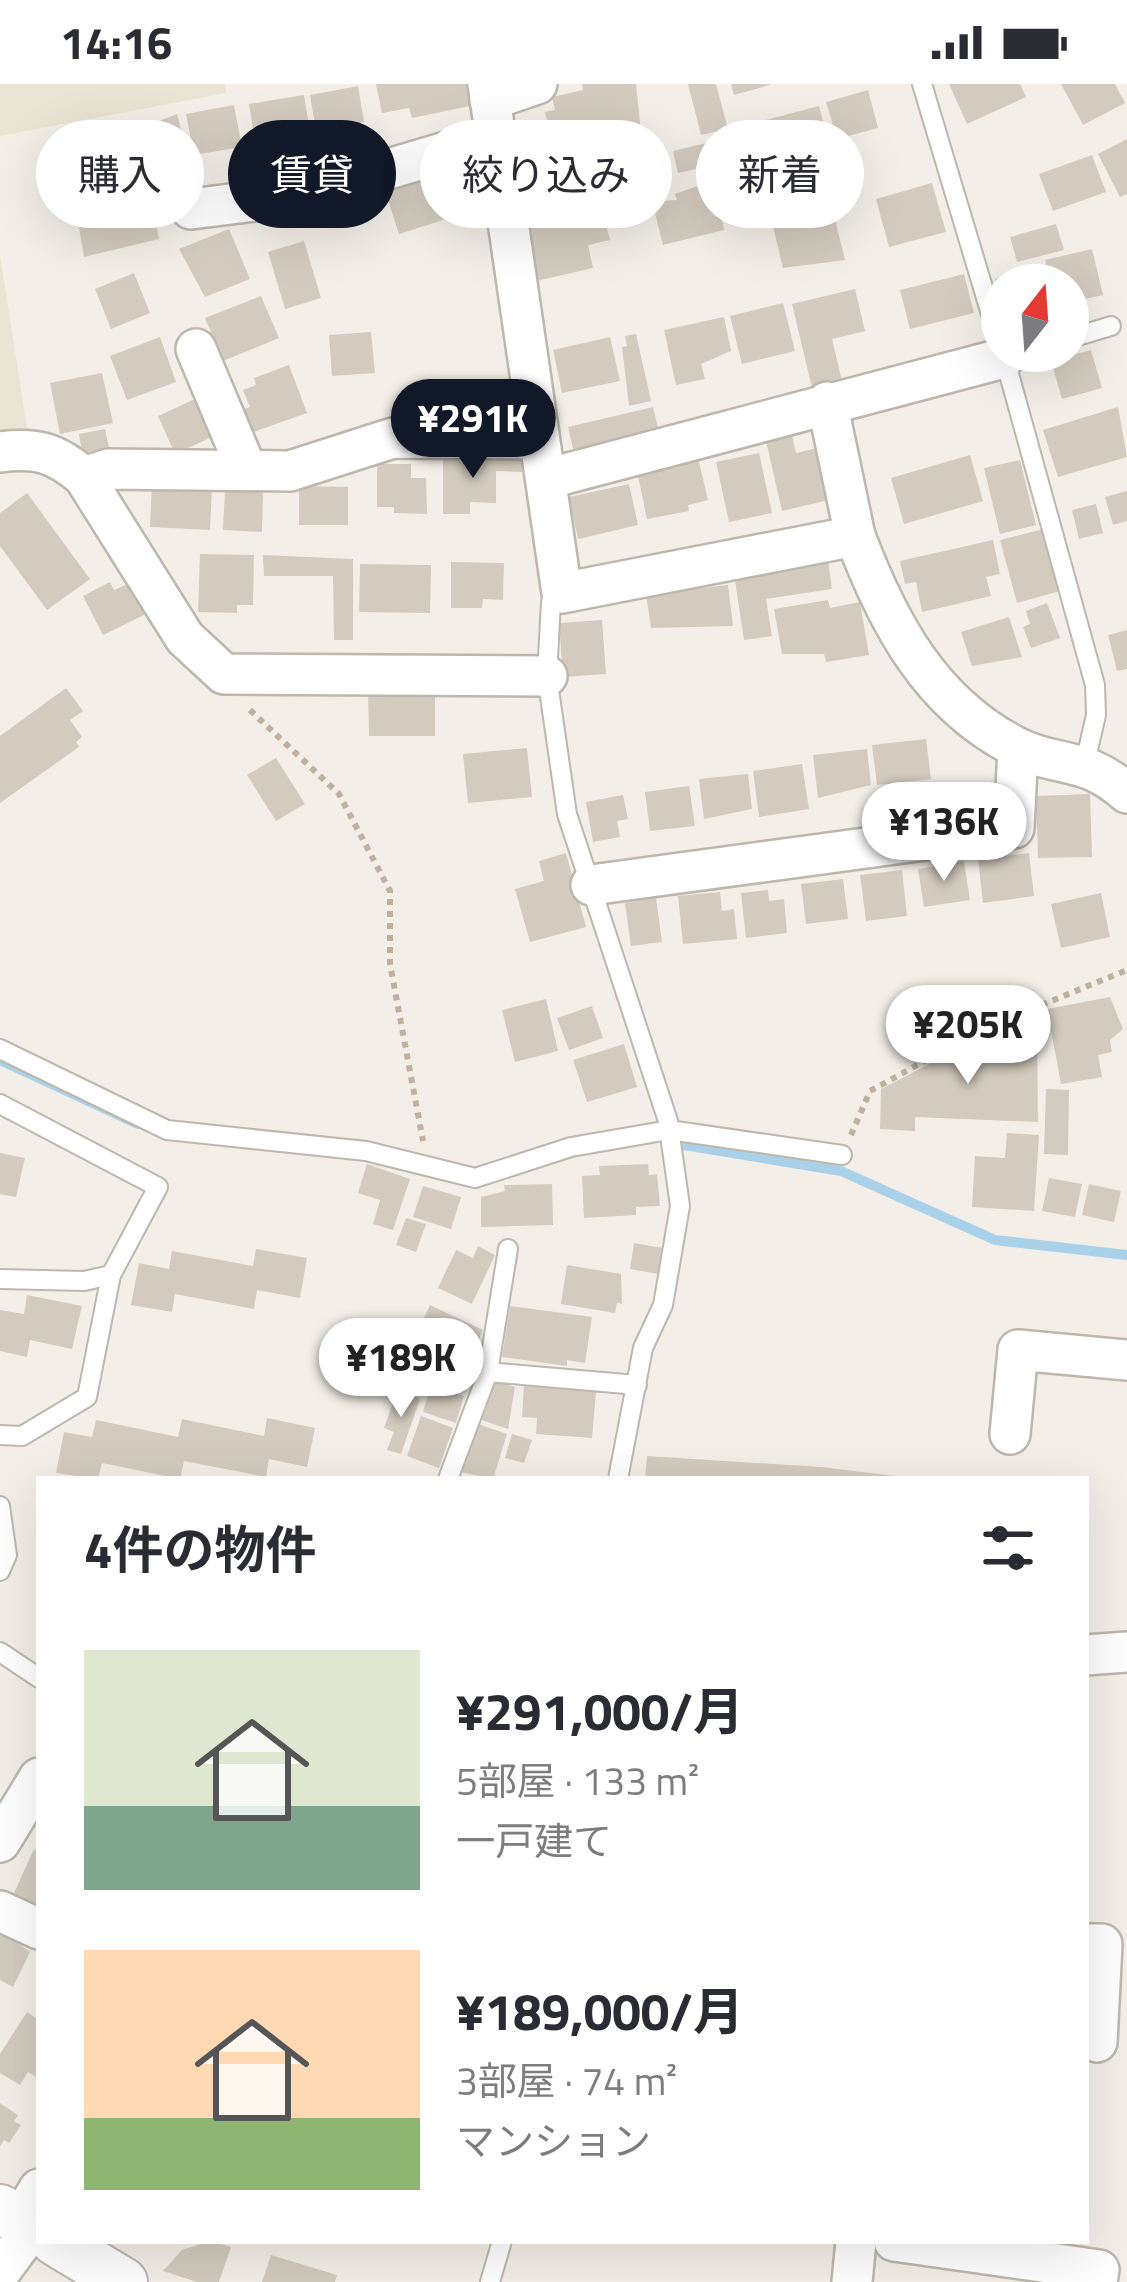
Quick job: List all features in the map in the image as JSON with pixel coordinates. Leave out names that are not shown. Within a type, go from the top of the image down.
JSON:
[{"type":"street","points":[[204,207],[302,195],[537,84]]},
{"type":"street","points":[[490,107],[562,593],[855,536]]},
{"type":"street","points":[[196,350],[246,468]]},
{"type":"street","points":[[546,479],[981,361]]},
{"type":"street","points":[[827,402],[855,536],[883,611],[936,689],[1018,748],[1085,763],[1127,793]]},
{"type":"street","points":[[84,477],[108,469],[290,471],[393,438],[539,439]]},
{"type":"street","points":[[0,452],[46,452],[84,477],[184,638],[224,674],[548,676]]},
{"type":"street","points":[[591,885],[1014,828],[1018,748]]},
{"type":"street","points":[[1010,1434],[1018,1350],[1127,1360]]},
{"type":"street","points":[[1089,1655],[1127,1652]]},
{"type":"street","points":[[0,1843],[36,1783]]},
{"type":"street","points":[[0,1911],[36,1928]]},
{"type":"street","points":[[1089,1944],[1102,1944],[1097,2042]]},
{"type":"street","points":[[0,2272],[31,2220]]},
{"type":"street","points":[[67,2244],[123,2282]]},
{"type":"street","points":[[851,2282],[856,2244]]},
{"type":"street","points":[[915,2244],[1099,2270],[1097,2282]]},
{"type":"lane","points":[[922,84],[981,266]]},
{"type":"lane","points":[[1089,333],[1112,326]]},
{"type":"lane","points":[[1014,372],[1095,685],[1096,715],[1085,763]]},
{"type":"lane","points":[[562,593],[551,602],[548,676],[567,814],[669,1130],[680,1206],[663,1305],[643,1348],[619,1476]]},
{"type":"lane","points":[[0,1049],[167,1130],[366,1151],[475,1178],[571,1147],[669,1130],[842,1155]]},
{"type":"lane","points":[[0,1105],[158,1187],[111,1275],[87,1396],[22,1436],[0,1436]]},
{"type":"lane","points":[[449,1476],[488,1372],[508,1249]]},
{"type":"lane","points":[[0,1279],[83,1281],[111,1275]]},
{"type":"lane","points":[[408,1377],[488,1372],[638,1384]]},
{"type":"lane","points":[[0,1506],[7,1555],[0,1571]]},
{"type":"lane","points":[[0,1652],[36,1676]]},
{"type":"lane","points":[[490,2282],[501,2244]]},
{"type":"path","points":[[224,674],[230,691],[339,794],[390,891],[390,964],[428,1166]]},
{"type":"path","points":[[842,1155],[870,1091],[983,1029],[1127,970]]},
{"type":"shaded area","points":[[0,84],[225,84],[226,93],[84,120],[36,120],[36,129],[0,136]]},
{"type":"shaded area","points":[[0,255],[28,434],[0,434]]},
{"type":"building","points":[[376,84],[466,84],[470,106],[412,118],[409,108],[382,113]]},
{"type":"building","points":[[582,84],[636,84],[640,120],[547,120],[545,112],[555,110],[552,97],[583,90]]},
{"type":"building","points":[[688,84],[716,84],[726,120],[697,120]]},
{"type":"building","points":[[731,84],[770,84],[770,85],[734,95]]},
{"type":"building","points":[[949,84],[1020,84],[1026,97],[967,124]]},
{"type":"building","points":[[1061,84],[1115,84],[1125,103],[1083,125]]},
{"type":"building","points":[[358,86],[364,120],[314,120],[310,95]]},
{"type":"building","points":[[868,90],[878,128],[864,132],[864,120],[831,120],[826,102]]},
{"type":"building","points":[[304,95],[308,120],[252,120],[249,104]]},
{"type":"building","points":[[234,105],[237,120],[228,120],[228,149],[204,153],[204,120],[187,120],[186,114]]},
{"type":"building","points":[[819,106],[823,120],[766,120]]},
{"type":"building","points":[[1127,139],[1127,194],[1120,197],[1098,154]]},
{"type":"building","points":[[696,145],[696,169],[678,173],[673,151]]},
{"type":"building","points":[[1092,155],[1106,192],[1053,211],[1039,174]]},
{"type":"building","points":[[420,180],[420,227],[399,234],[396,225],[396,188]]},
{"type":"building","points":[[932,183],[946,232],[889,247],[876,199]]},
{"type":"building","points":[[696,187],[696,228],[724,230],[663,245],[659,228],[672,228],[675,194]]},
{"type":"building","points":[[1056,224],[1064,250],[1017,262],[1010,237]]},
{"type":"building","points":[[79,228],[157,228],[159,239],[84,257]]},
{"type":"building","points":[[523,228],[607,228],[610,240],[588,245],[593,268],[536,281]]},
{"type":"building","points":[[773,228],[837,228],[845,260],[783,268]]},
{"type":"building","points":[[229,229],[250,279],[205,297],[179,249]]},
{"type":"building","points":[[304,241],[321,298],[285,309],[268,252]]},
{"type":"building","points":[[1092,249],[1103,295],[1089,298],[1089,264],[1046,264],[1045,260]]},
{"type":"building","points":[[134,273],[150,313],[111,329],[95,289]]},
{"type":"building","points":[[964,274],[974,313],[910,329],[900,290]]},
{"type":"building","points":[[855,289],[865,331],[832,339],[842,381],[812,388],[792,304]]},
{"type":"building","points":[[261,296],[279,338],[223,361],[205,318]]},
{"type":"building","points":[[783,303],[795,351],[742,364],[730,316]]},
{"type":"building","points":[[724,317],[731,351],[701,364],[705,379],[676,385],[664,330]]},
{"type":"building","points":[[371,332],[375,373],[332,376],[329,335]]},
{"type":"building","points":[[636,334],[651,401],[629,406],[622,347],[627,346],[625,336]]},
{"type":"building","points":[[160,337],[176,382],[127,400],[110,356]]},
{"type":"building","points":[[610,337],[620,381],[562,393],[553,350]]},
{"type":"building","points":[[1089,351],[1102,388],[1062,399],[1054,372],[1089,372]]},
{"type":"building","points":[[289,365],[307,413],[248,434],[239,411],[250,407],[243,390],[256,385],[254,378]]},
{"type":"building","points":[[102,373],[113,423],[60,434],[50,383]]},
{"type":"building","points":[[197,398],[214,436],[175,454],[158,416]]},
{"type":"building","points":[[653,407],[659,432],[574,453],[568,427]]},
{"type":"building","points":[[1118,407],[1127,457],[1058,477],[1043,430]]},
{"type":"building","points":[[105,429],[109,448],[82,453],[79,434]]},
{"type":"building","points":[[792,435],[796,453],[817,448],[829,500],[782,511],[766,441]]},
{"type":"building","points":[[759,453],[772,513],[729,522],[716,462]]},
{"type":"building","points":[[970,455],[983,501],[904,524],[891,478]]},
{"type":"building","points":[[443,458],[521,458],[522,472],[496,471],[496,503],[470,502],[470,514],[443,514]]},
{"type":"building","points":[[698,458],[708,500],[688,505],[689,511],[647,519],[637,471]]},
{"type":"building","points":[[1020,460],[1036,525],[1000,534],[984,468]]},
{"type":"building","points":[[377,464],[411,464],[411,478],[426,478],[427,514],[377,507]]},
{"type":"building","points":[[629,484],[638,525],[578,539],[569,497]]},
{"type":"building","points":[[152,485],[212,488],[210,530],[150,527]]},
{"type":"building","points":[[299,486],[348,487],[348,525],[299,525]]},
{"type":"building","points":[[225,489],[263,492],[262,532],[223,530]]},
{"type":"building","points":[[1127,491],[1127,521],[1113,525],[1105,497]]},
{"type":"building","points":[[27,493],[90,579],[47,610],[0,546],[0,513]]},
{"type":"building","points":[[1096,504],[1103,533],[1079,539],[1072,510]]},
{"type":"building","points":[[1043,529],[1060,591],[1017,603],[1000,540]]},
{"type":"building","points":[[993,540],[1000,574],[986,577],[991,596],[922,612],[916,582],[905,584],[900,561]]},
{"type":"building","points":[[200,554],[254,555],[253,605],[237,605],[237,613],[198,612]]},
{"type":"building","points":[[263,555],[353,559],[353,640],[334,640],[333,576],[264,576]]},
{"type":"building","points":[[828,560],[832,589],[766,599],[772,636],[744,640],[734,574]]},
{"type":"building","points":[[451,562],[504,563],[503,600],[483,599],[482,608],[451,608]]},
{"type":"building","points":[[360,564],[431,565],[430,613],[359,612]]},
{"type":"building","points":[[110,582],[114,590],[130,583],[146,614],[103,635],[83,596]]},
{"type":"building","points":[[728,585],[733,626],[651,628],[646,594]]},
{"type":"building","points":[[828,600],[830,608],[860,602],[869,655],[826,662],[824,654],[782,654],[774,609]]},
{"type":"building","points":[[1047,603],[1060,638],[1031,648],[1023,627],[1030,624],[1026,611]]},
{"type":"building","points":[[1009,617],[1022,657],[972,666],[961,632]]},
{"type":"building","points":[[602,620],[606,674],[563,677],[559,623]]},
{"type":"building","points":[[1127,630],[1127,669],[1117,671],[1108,635]]},
{"type":"building","points":[[66,688],[83,711],[70,720],[82,737],[76,742],[79,747],[0,803],[0,736]]},
{"type":"building","points":[[435,694],[435,736],[369,736],[368,695]]},
{"type":"building","points":[[926,739],[931,779],[877,785],[872,745]]},
{"type":"building","points":[[527,748],[532,797],[468,803],[463,754]]},
{"type":"building","points":[[867,749],[871,785],[818,798],[813,755]]},
{"type":"building","points":[[276,758],[305,804],[276,821],[247,775]]},
{"type":"building","points":[[802,764],[809,809],[759,817],[753,771]]},
{"type":"building","points":[[748,774],[752,809],[704,819],[699,779]]},
{"type":"building","points":[[689,786],[695,826],[650,831],[645,792]]},
{"type":"building","points":[[1090,794],[1092,857],[1038,858],[1036,796]]},
{"type":"building","points":[[623,795],[628,819],[617,821],[620,837],[593,842],[586,802]]},
{"type":"building","points":[[566,853],[586,927],[530,942],[515,889],[544,881],[539,861]]},
{"type":"building","points":[[1029,853],[1034,896],[983,903],[978,859]]},
{"type":"building","points":[[964,861],[970,900],[924,907],[918,869]]},
{"type":"building","points":[[902,870],[907,916],[866,921],[860,875]]},
{"type":"building","points":[[843,879],[848,919],[806,924],[801,884]]},
{"type":"building","points":[[768,890],[769,901],[784,899],[787,933],[746,938],[741,893]]},
{"type":"building","points":[[720,892],[722,911],[734,909],[737,939],[683,944],[678,896]]},
{"type":"building","points":[[1101,893],[1110,937],[1061,948],[1051,904]]},
{"type":"building","points":[[656,898],[662,942],[631,946],[625,903]]},
{"type":"building","points":[[1110,997],[1123,1029],[1110,1040],[1112,1052],[1098,1055],[1102,1077],[1061,1084],[1047,1009]]},
{"type":"building","points":[[546,999],[558,1051],[515,1062],[502,1010]]},
{"type":"building","points":[[592,1006],[603,1038],[569,1050],[557,1018]]},
{"type":"building","points":[[1022,1029],[1037,1029],[1038,1122],[915,1117],[915,1131],[880,1129],[881,1089],[964,1046],[1021,1049]]},
{"type":"building","points":[[624,1044],[637,1087],[587,1102],[573,1060]]},
{"type":"building","points":[[1046,1089],[1069,1090],[1068,1155],[1044,1154]]},
{"type":"building","points":[[1007,1133],[1039,1135],[1034,1211],[972,1207],[975,1156],[1005,1158]]},
{"type":"building","points":[[0,1153],[25,1158],[16,1197],[0,1194]]},
{"type":"building","points":[[367,1164],[410,1179],[393,1230],[373,1224],[380,1200],[358,1193]]},
{"type":"building","points":[[648,1164],[649,1175],[657,1174],[660,1206],[636,1207],[636,1215],[584,1218],[582,1176],[600,1175],[599,1166]]},
{"type":"building","points":[[1049,1178],[1082,1184],[1075,1217],[1042,1211]]},
{"type":"building","points":[[552,1184],[553,1225],[481,1227],[481,1197],[505,1191],[504,1185]]},
{"type":"building","points":[[1089,1184],[1121,1191],[1114,1222],[1082,1215]]},
{"type":"building","points":[[423,1186],[461,1197],[451,1229],[413,1217]]},
{"type":"building","points":[[406,1218],[426,1224],[416,1252],[396,1245]]},
{"type":"building","points":[[634,1243],[663,1248],[659,1274],[630,1269]]},
{"type":"building","points":[[478,1246],[495,1255],[472,1304],[438,1288],[456,1250],[473,1258]]},
{"type":"building","points":[[256,1249],[307,1258],[300,1298],[257,1290],[254,1309],[175,1294],[172,1312],[131,1305],[139,1263],[169,1269],[172,1251],[253,1266]]},
{"type":"building","points":[[567,1265],[621,1274],[622,1304],[617,1303],[615,1313],[561,1304]]},
{"type":"building","points":[[27,1295],[82,1306],[72,1349],[30,1340],[27,1357],[0,1351],[0,1310],[24,1314]]},
{"type":"building","points":[[430,1305],[483,1330],[471,1358],[454,1350],[451,1356],[415,1338]]},
{"type":"building","points":[[510,1306],[592,1317],[585,1363],[567,1360],[567,1366],[502,1357]]},
{"type":"building","points":[[494,1380],[515,1387],[508,1429],[481,1420]]},
{"type":"building","points":[[431,1385],[464,1396],[456,1423],[423,1412]]},
{"type":"building","points":[[524,1385],[596,1391],[592,1438],[536,1434],[537,1418],[522,1417]]},
{"type":"building","points":[[397,1391],[420,1399],[401,1454],[387,1450],[394,1432],[384,1428]]},
{"type":"building","points":[[421,1416],[453,1428],[439,1468],[407,1456]]},
{"type":"building","points":[[267,1418],[315,1428],[307,1467],[269,1459],[266,1476],[261,1476],[184,1461],[181,1476],[102,1463],[99,1476],[56,1473],[64,1432],[92,1437],[96,1420],[178,1437],[182,1419],[264,1436]]},
{"type":"building","points":[[475,1423],[507,1434],[494,1476],[460,1472]]},
{"type":"building","points":[[512,1434],[532,1440],[524,1463],[505,1458]]},
{"type":"building","points":[[647,1456],[895,1476],[645,1476]]},
{"type":"building","points":[[34,1849],[36,1914],[10,1902]]},
{"type":"building","points":[[0,1930],[30,1952],[13,1987],[0,1980]]},
{"type":"building","points":[[27,2012],[36,2018],[36,2077],[28,2072],[20,2085],[0,2073],[0,2054]]},
{"type":"building","points":[[0,2103],[18,2115],[14,2121],[21,2125],[9,2143],[4,2140],[0,2146]]},
{"type":"building","points":[[201,2244],[231,2247],[219,2282],[197,2282],[163,2271],[182,2250]]},
{"type":"building","points":[[271,2255],[337,2275],[335,2282],[262,2282]]},
{"type":"waterway","points":[[0,1060],[138,1124]]},
{"type":"waterway","points":[[666,1142],[841,1171],[995,1240],[1127,1255]]}]
